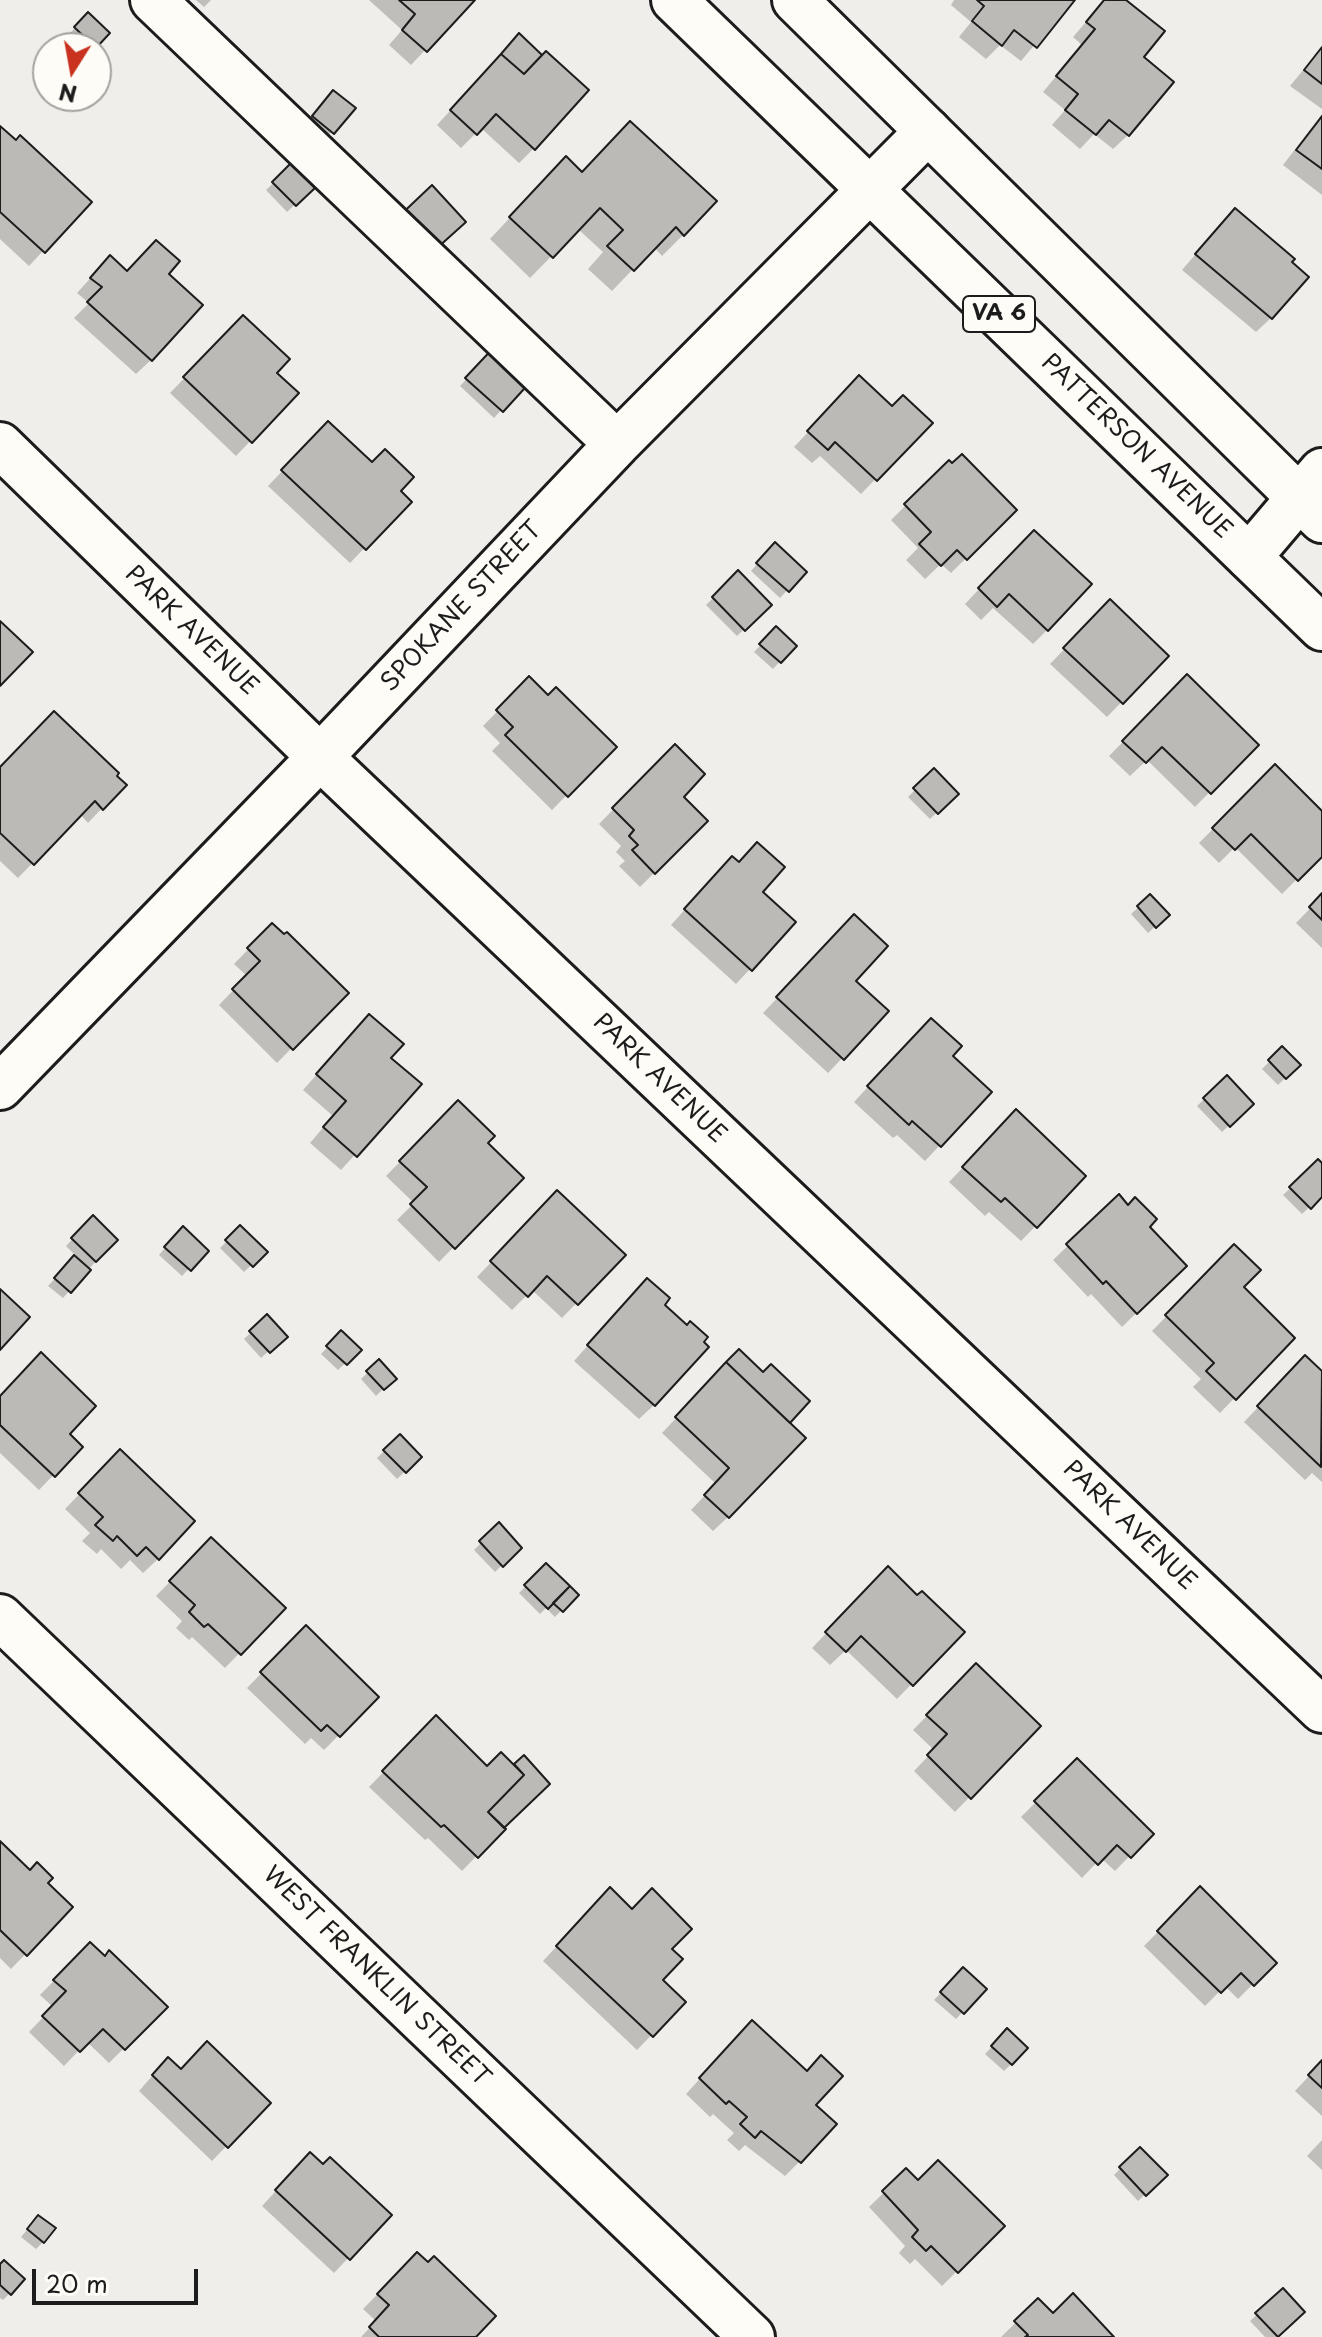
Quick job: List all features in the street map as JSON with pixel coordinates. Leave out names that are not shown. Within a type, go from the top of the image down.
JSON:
[{"type":"street","points":[[153,0],[617,444]]},
{"type":"street","name":"PATTERSON AVENUE","points":[[674,0],[1322,628]]},
{"type":"street","points":[[795,0],[928,131],[1315,497],[1249,557]]},
{"type":"street","name":"SPOKANE STREET","points":[[0,1087],[320,757],[617,444],[928,131]]},
{"type":"street","name":"PARK AVENUE","points":[[0,445],[320,757],[1322,1710]]},
{"type":"street","name":"WEST FRANKLIN STREET","points":[[0,1617],[752,2337]]},
{"type":"building","points":[[399,0],[475,0],[427,52],[402,30],[415,14]]},
{"type":"building","points":[[977,0],[1075,0],[1037,48],[1014,30],[1002,46],[972,21],[984,6]]},
{"type":"building","points":[[1104,0],[1126,0],[1165,31],[1144,57],[1174,82],[1129,136],[1109,120],[1096,135],[1065,110],[1078,94],[1056,76],[1095,29],[1086,22]]},
{"type":"building","points":[[88,12],[109,32],[79,32],[74,27]]},
{"type":"building","points":[[519,33],[542,55],[524,74],[501,54]]},
{"type":"building","points":[[1322,47],[1322,84],[1304,70]]},
{"type":"building","points":[[546,51],[589,90],[535,150],[496,114],[477,135],[450,110],[501,54],[524,74]]},
{"type":"building","points":[[333,90],[356,108],[334,134],[312,116]]},
{"type":"building","points":[[1322,116],[1322,169],[1296,150]]},
{"type":"building","points":[[630,121],[717,201],[684,236],[676,227],[634,271],[607,246],[623,230],[600,208],[553,258],[509,217],[566,156],[582,172]]},
{"type":"building","points":[[0,126],[16,140],[20,135],[92,202],[45,253],[0,212]]},
{"type":"building","points":[[291,163],[315,188],[296,206],[272,182]]},
{"type":"building","points":[[432,185],[466,222],[426,258],[393,222]]},
{"type":"building","points":[[1235,208],[1295,259],[1292,262],[1309,277],[1272,319],[1195,254]]},
{"type":"building","points":[[156,240],[180,261],[169,274],[203,305],[152,361],[87,302],[102,287],[90,278],[110,255],[127,271]]},
{"type":"building","points":[[243,315],[290,359],[277,373],[299,393],[252,443],[183,377]]},
{"type":"building","points":[[497,344],[534,378],[503,412],[465,378]]},
{"type":"building","points":[[859,375],[892,406],[903,395],[933,423],[877,481],[835,442],[828,450],[807,431]]},
{"type":"building","points":[[328,421],[372,462],[385,449],[414,477],[401,491],[412,502],[366,550],[281,470]]},
{"type":"building","points":[[962,454],[1017,510],[967,560],[957,550],[941,566],[919,544],[931,532],[904,504],[949,460],[952,463]]},
{"type":"building","points":[[1034,530],[1092,584],[1048,631],[1009,594],[997,607],[978,588]]},
{"type":"building","points":[[775,542],[807,572],[789,592],[756,563]]},
{"type":"building","points":[[738,570],[772,605],[745,631],[712,597]]},
{"type":"building","points":[[1110,599],[1169,656],[1123,704],[1063,648]]},
{"type":"building","points":[[0,621],[33,652],[0,686]]},
{"type":"building","points":[[776,626],[797,646],[781,663],[759,644]]},
{"type":"building","points":[[1187,674],[1259,745],[1211,794],[1162,747],[1146,763],[1122,741]]},
{"type":"building","points":[[529,676],[548,695],[556,687],[617,747],[568,797],[505,735],[513,727],[496,710]]},
{"type":"building","points":[[54,711],[119,773],[117,776],[127,785],[103,810],[95,801],[34,865],[0,833],[0,767]]},
{"type":"building","points":[[675,744],[705,774],[684,797],[708,821],[655,874],[632,850],[638,845],[629,836],[634,830],[612,808]]},
{"type":"building","points":[[1275,764],[1322,811],[1322,857],[1298,881],[1251,834],[1235,850],[1212,828]]},
{"type":"building","points":[[934,768],[959,794],[938,814],[913,788]]},
{"type":"building","points":[[757,842],[785,867],[763,892],[796,922],[752,971],[684,909],[732,856],[739,862]]},
{"type":"building","points":[[1322,893],[1322,920],[1309,907]]},
{"type":"building","points":[[1150,894],[1170,915],[1156,928],[1137,906]]},
{"type":"building","points":[[854,914],[888,946],[856,981],[889,1011],[844,1060],[776,997]]},
{"type":"building","points":[[272,923],[284,934],[287,932],[349,993],[293,1050],[232,989],[260,961],[247,948]]},
{"type":"building","points":[[369,1014],[404,1044],[391,1058],[422,1084],[357,1157],[323,1127],[346,1101],[316,1074]]},
{"type":"building","points":[[931,1018],[962,1046],[953,1056],[992,1092],[941,1147],[912,1121],[909,1125],[867,1086]]},
{"type":"building","points":[[1282,1046],[1301,1065],[1286,1079],[1268,1060]]},
{"type":"building","points":[[1227,1075],[1254,1104],[1230,1127],[1203,1098]]},
{"type":"building","points":[[458,1100],[495,1136],[488,1143],[524,1178],[455,1249],[410,1204],[427,1187],[399,1161]]},
{"type":"building","points":[[1016,1109],[1086,1176],[1037,1228],[1005,1198],[1001,1202],[962,1167]]},
{"type":"building","points":[[1318,1159],[1322,1163],[1322,1197],[1311,1209],[1289,1187]]},
{"type":"building","points":[[557,1190],[626,1255],[578,1305],[547,1276],[528,1297],[490,1261]]},
{"type":"building","points":[[1119,1194],[1128,1205],[1135,1197],[1157,1219],[1150,1227],[1187,1266],[1137,1314],[1106,1281],[1103,1284],[1066,1244]]},
{"type":"building","points":[[93,1215],[118,1240],[96,1262],[71,1238]]},
{"type":"building","points":[[240,1225],[268,1252],[253,1267],[225,1240]]},
{"type":"building","points":[[183,1226],[209,1251],[191,1271],[164,1247]]},
{"type":"building","points":[[1234,1244],[1261,1270],[1244,1287],[1295,1338],[1236,1400],[1206,1371],[1214,1363],[1165,1315]]},
{"type":"building","points":[[74,1255],[91,1270],[71,1293],[54,1278]]},
{"type":"building","points":[[647,1278],[670,1298],[665,1305],[687,1325],[690,1321],[708,1337],[704,1342],[709,1347],[655,1406],[587,1345]]},
{"type":"building","points":[[0,1289],[30,1317],[0,1350]]},
{"type":"building","points":[[267,1314],[288,1337],[270,1353],[249,1331]]},
{"type":"building","points":[[341,1330],[362,1350],[347,1365],[326,1346]]},
{"type":"building","points":[[739,1349],[763,1372],[771,1364],[810,1401],[790,1423],[726,1362]]},
{"type":"building","points":[[41,1352],[96,1406],[70,1434],[83,1447],[55,1477],[0,1425],[0,1396]]},
{"type":"building","points":[[1305,1355],[1322,1371],[1321,1467],[1257,1406]]},
{"type":"building","points":[[379,1359],[397,1379],[384,1390],[366,1371]]},
{"type":"building","points":[[726,1362],[806,1438],[729,1518],[704,1495],[729,1468],[675,1417]]},
{"type":"building","points":[[400,1434],[422,1457],[406,1473],[383,1450]]},
{"type":"building","points":[[120,1449],[195,1521],[159,1560],[146,1547],[137,1556],[117,1536],[113,1541],[95,1525],[103,1517],[78,1493]]},
{"type":"building","points":[[499,1522],[522,1548],[503,1567],[479,1541]]},
{"type":"building","points":[[211,1537],[286,1608],[241,1655],[208,1624],[204,1627],[189,1612],[195,1605],[169,1581]]},
{"type":"building","points":[[546,1563],[570,1586],[548,1609],[524,1585]]},
{"type":"building","points":[[888,1566],[917,1595],[922,1591],[965,1632],[913,1686],[861,1636],[846,1652],[825,1632]]},
{"type":"building","points":[[570,1586],[579,1595],[563,1612],[553,1603]]},
{"type":"building","points":[[306,1625],[379,1697],[340,1737],[327,1725],[321,1731],[260,1672]]},
{"type":"building","points":[[976,1663],[1041,1726],[971,1799],[927,1755],[947,1734],[926,1715]]},
{"type":"building","points":[[436,1715],[487,1766],[501,1752],[524,1775],[488,1812],[506,1829],[478,1858],[382,1771]]},
{"type":"building","points":[[524,1755],[550,1784],[504,1828],[488,1812],[524,1775],[514,1764]]},
{"type":"building","points":[[1077,1758],[1154,1834],[1131,1858],[1117,1845],[1098,1865],[1034,1801]]},
{"type":"building","points":[[0,1841],[30,1870],[37,1862],[53,1878],[48,1883],[73,1907],[27,1956],[0,1930]]},
{"type":"building","points":[[1200,1886],[1277,1963],[1254,1986],[1241,1973],[1221,1993],[1157,1931]]},
{"type":"building","points":[[610,1887],[632,1909],[652,1888],[692,1929],[672,1949],[683,1959],[663,1980],[686,2002],[653,2037],[556,1946]]},
{"type":"building","points":[[90,1942],[105,1956],[109,1950],[168,2007],[125,2050],[103,2029],[80,2052],[42,2016],[66,1991],[53,1980]]},
{"type":"building","points":[[963,1967],[987,1989],[964,2014],[940,1992]]},
{"type":"building","points":[[752,2020],[807,2071],[821,2055],[843,2076],[816,2105],[837,2124],[801,2163],[761,2131],[755,2138],[740,2124],[747,2117],[729,2101],[726,2104],[699,2078]]},
{"type":"building","points":[[1007,2028],[1028,2048],[1012,2065],[991,2046]]},
{"type":"building","points":[[207,2041],[271,2103],[228,2148],[152,2075],[168,2057],[181,2069]]},
{"type":"building","points":[[1322,2060],[1322,2088],[1308,2075]]},
{"type":"building","points":[[1140,2147],[1168,2175],[1146,2196],[1119,2167]]},
{"type":"building","points":[[310,2152],[323,2164],[330,2157],[392,2215],[350,2260],[275,2190]]},
{"type":"building","points":[[938,2160],[1005,2226],[958,2273],[931,2246],[926,2251],[912,2237],[918,2230],[882,2191],[906,2168],[918,2180]]},
{"type":"building","points":[[38,2215],[56,2228],[44,2243],[27,2229]]},
{"type":"building","points":[[417,2252],[428,2262],[434,2256],[496,2316],[476,2337],[379,2337],[369,2327],[389,2305],[377,2294]]},
{"type":"building","points":[[4,2260],[25,2279],[11,2295],[0,2285],[0,2264]]},
{"type":"building","points":[[1283,2288],[1305,2312],[1278,2337],[1255,2313]]},
{"type":"building","points":[[1073,2293],[1114,2337],[1025,2337],[1028,2335],[1014,2321],[1038,2298],[1053,2313]]}]
